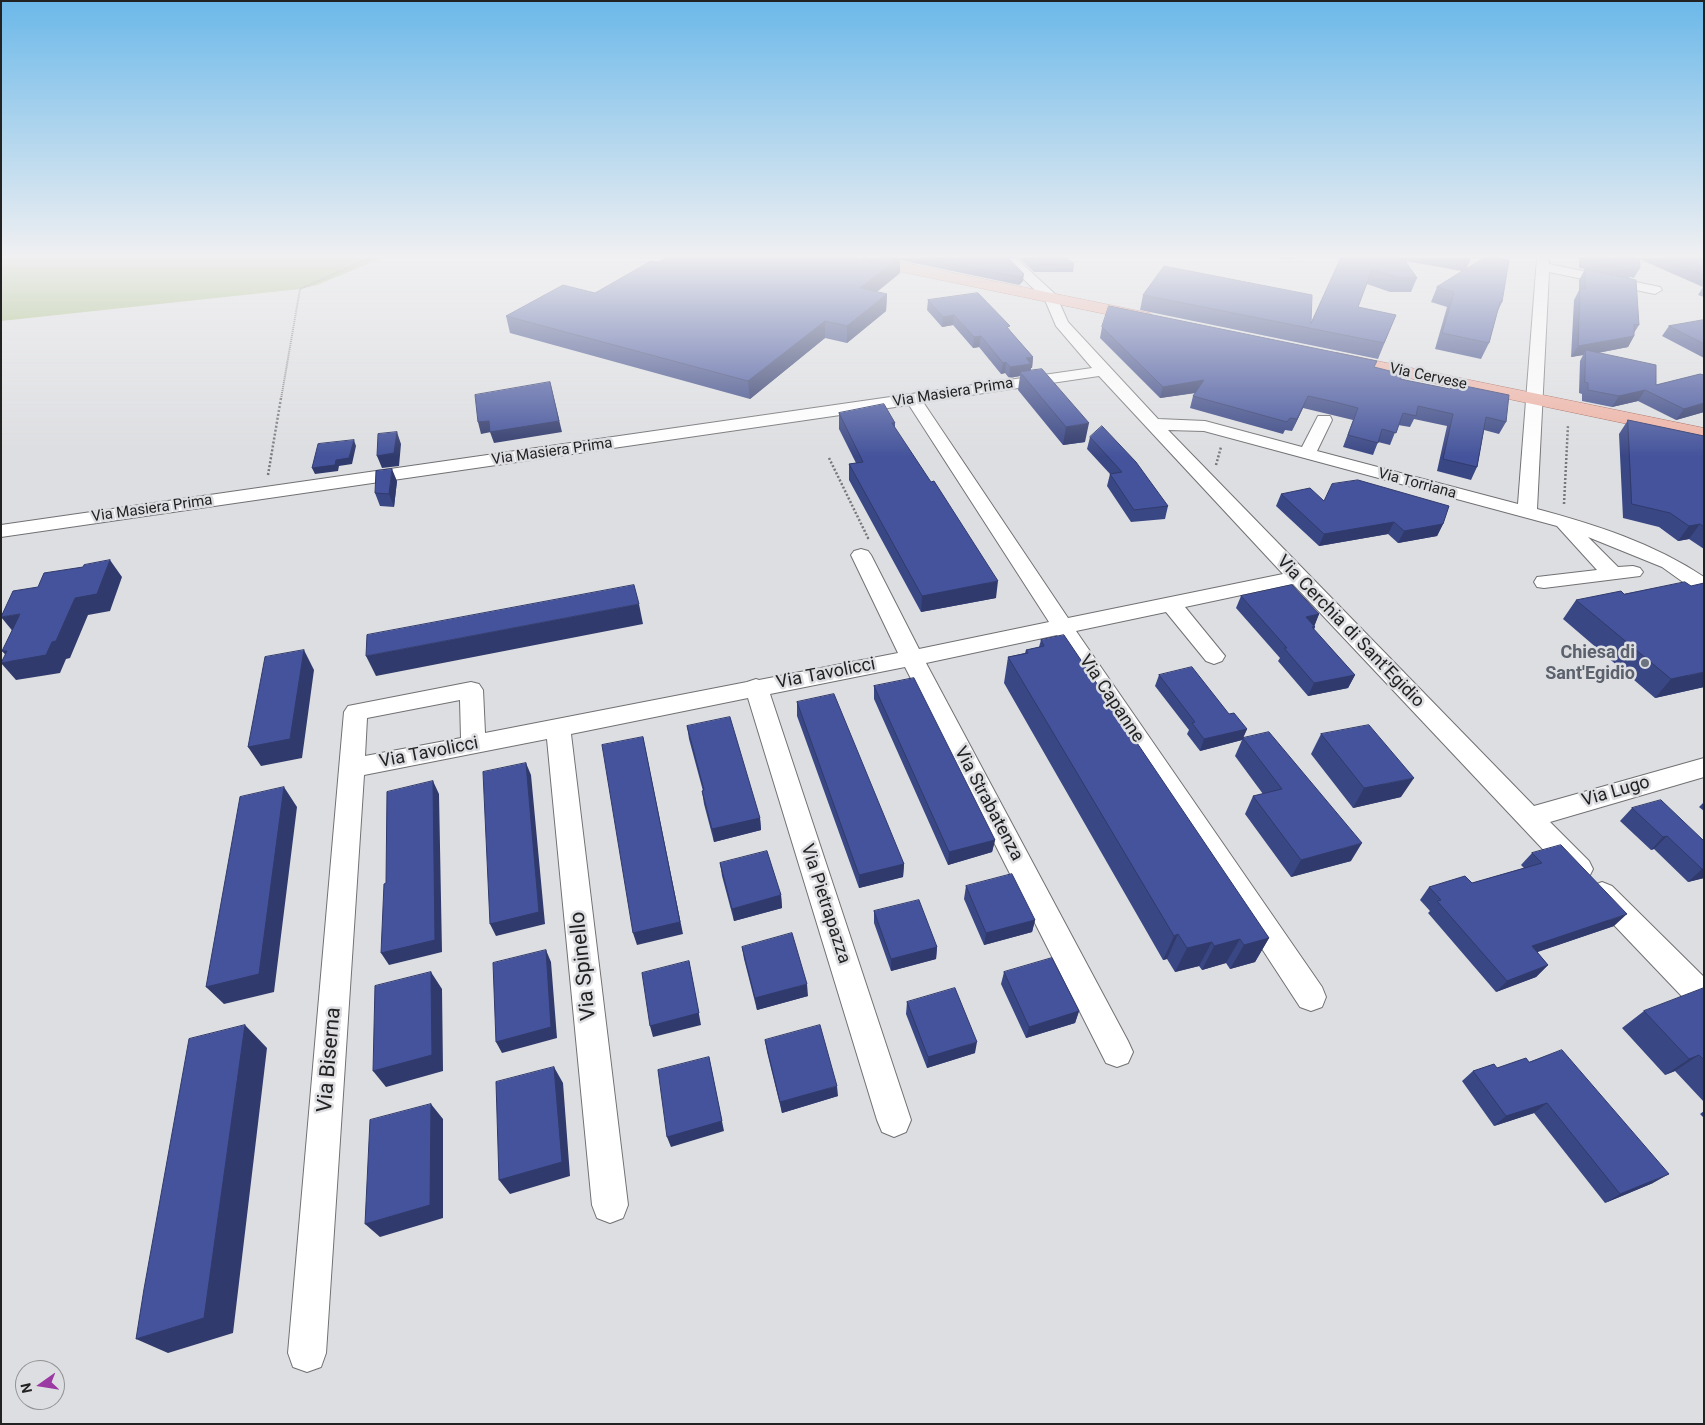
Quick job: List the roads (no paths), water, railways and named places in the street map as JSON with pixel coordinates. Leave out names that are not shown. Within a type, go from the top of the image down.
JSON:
[{"type":"main road","name":"Via Cervese","points":[[1322,355],[1534,400],[1701,432]]},
{"type":"street","name":"Via Cerchia di Sant'Egidio","points":[[1062,324],[1298,577],[1528,818],[1704,998]]},
{"type":"street","points":[[1527,513],[1539,324]]},
{"type":"street","name":"Via Masiera Prima","points":[[1,531],[1103,370]]},
{"type":"street","name":"Via Capanne","points":[[913,399],[1062,626],[1311,997]]},
{"type":"street","points":[[1307,454],[1324,420]]},
{"type":"street","name":"Via Torriana","points":[[1154,424],[1205,426],[1563,522],[1614,539],[1669,563],[1704,586]]},
{"type":"street","points":[[1563,522],[1612,573]]},
{"type":"street","name":"Via Strabatenza","points":[[861,555],[912,658],[1117,1052]]},
{"type":"street","points":[[1544,582],[1633,572]]},
{"type":"street","name":"Via Tavolicci","points":[[353,760],[473,736],[558,727],[912,658],[1298,577]]},
{"type":"street","name":"Via Pietrapazza","points":[[756,688],[894,1120]]},
{"type":"street","name":"Via Biserna","points":[[307,1353],[356,712],[471,690],[473,736]]},
{"type":"street","name":"Via Spinello","points":[[558,727],[610,1205]]},
{"type":"street","name":"Via Lugo","points":[[1528,818],[1704,767]]},
{"type":"lane","points":[[1171,604],[1214,656]]},
{"type":"place","name":"Chiesa di Sant'Egidio","points":[[1645,663]]}]
